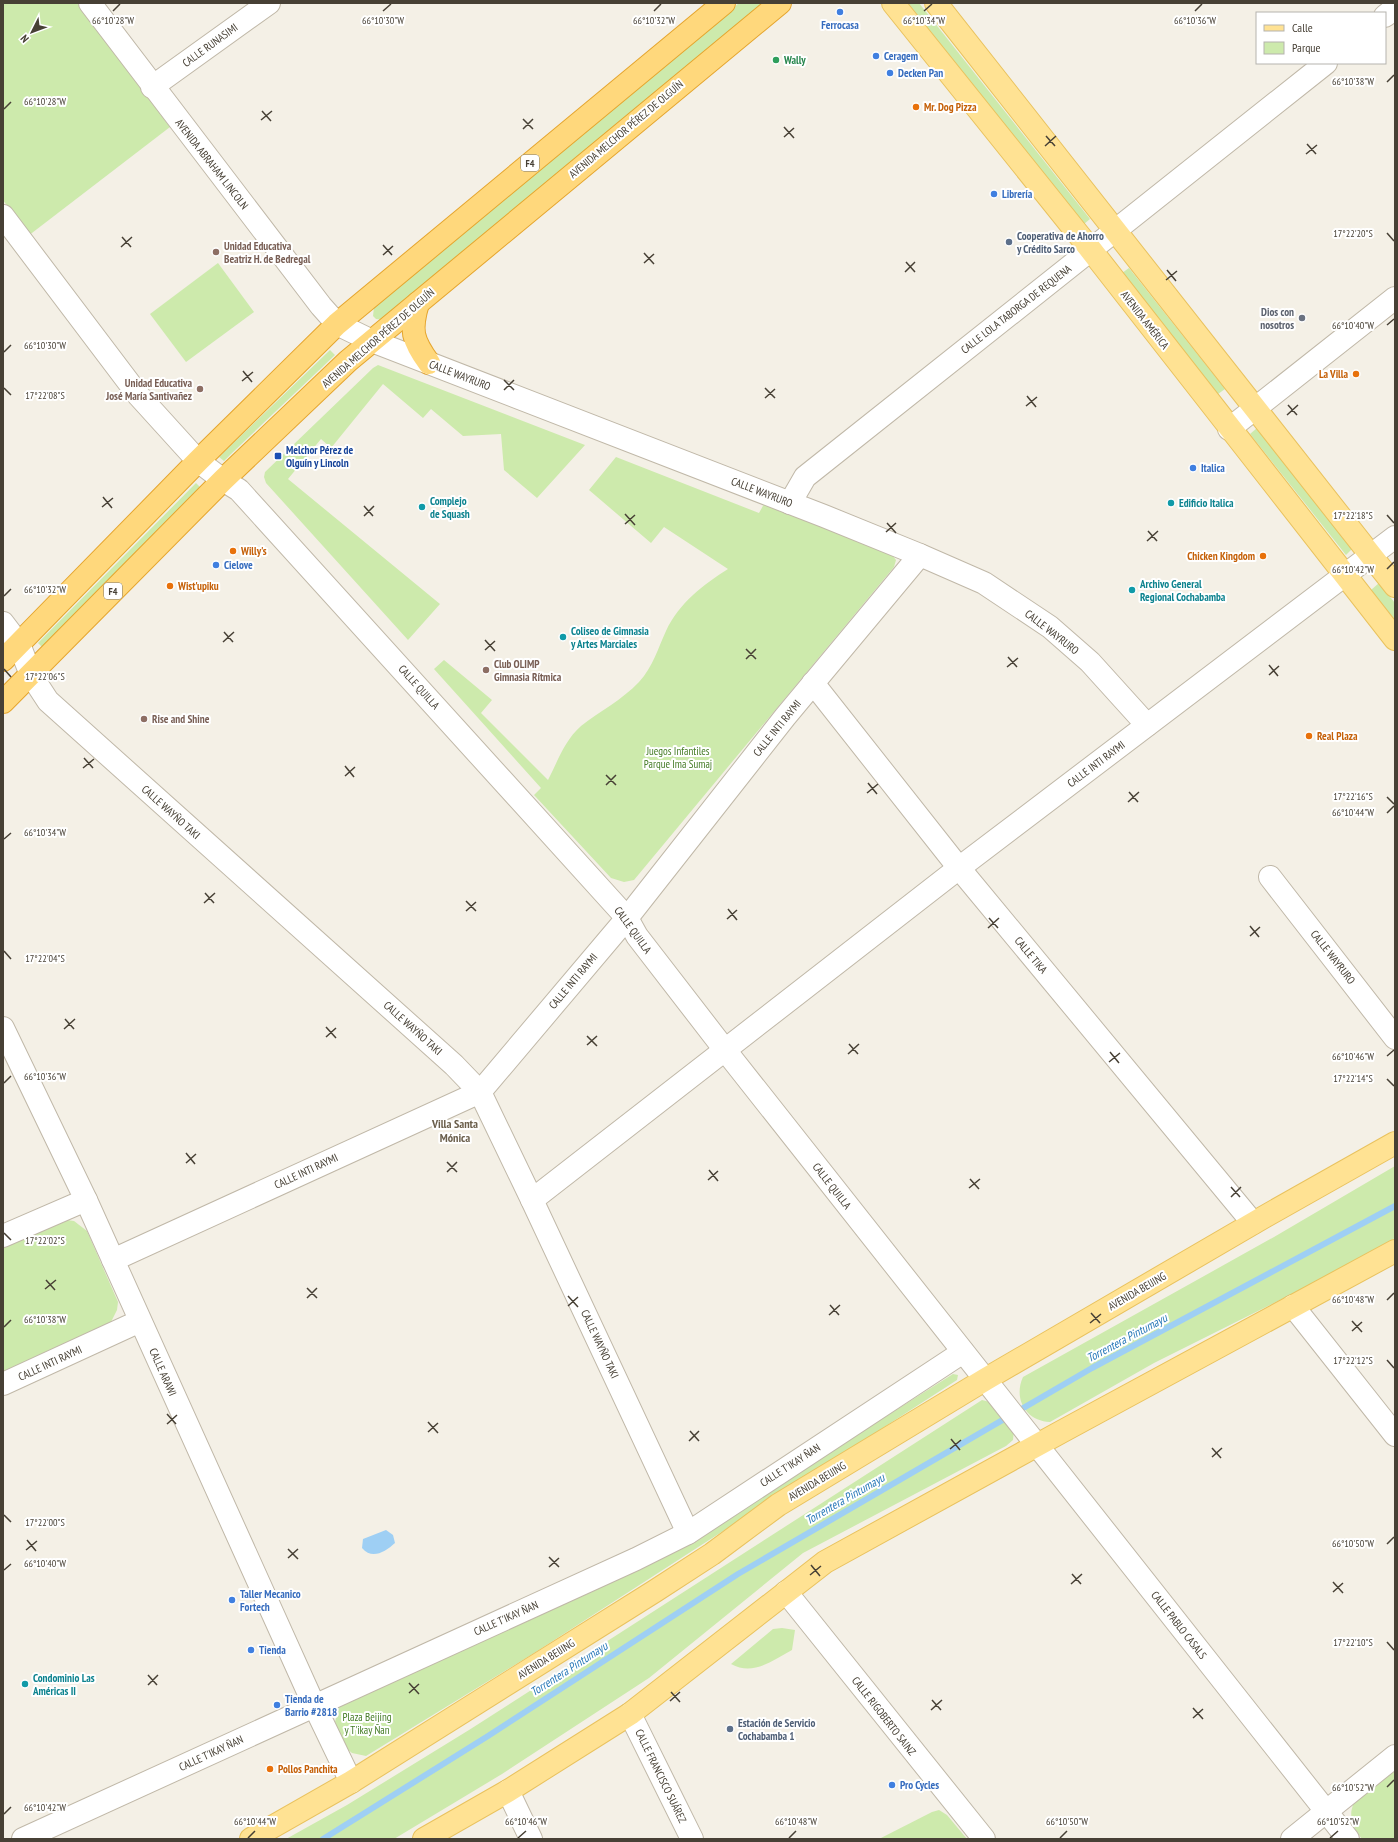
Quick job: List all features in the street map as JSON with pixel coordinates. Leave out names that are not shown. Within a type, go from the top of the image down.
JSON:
[{"type":"highway","name":"F4","points":[[3,660],[198,461],[337,324],[724,3]]},
{"type":"highway","name":"AVENIDA MELCHOR PÉREZ DE OLGUÍN","points":[[3,702],[223,480],[348,361],[780,3]]},
{"type":"highway","points":[[418,303],[413,321],[413,334],[418,348],[429,363]]},
{"type":"main road","name":"AVENIDA AMÉRICA","points":[[893,3],[1091,250],[1229,429],[1395,639]]},
{"type":"main road","points":[[936,3],[1395,586]]},
{"type":"main road","name":"AVENIDA BEIJING","points":[[252,1839],[351,1782],[712,1554],[778,1505],[986,1379],[1253,1223],[1395,1143]]},
{"type":"main road","points":[[424,1839],[508,1791],[630,1714],[825,1562],[1293,1306],[1395,1252]]},
{"type":"street","name":"AVENIDA ABRAHAM LINCOLN","points":[[90,3],[152,87],[321,306],[337,324]]},
{"type":"street","name":"CALLE RUNASIMI","points":[[152,87],[247,11],[269,3]]},
{"type":"street","points":[[1386,15],[1395,8]]},
{"type":"street","name":"CALLE LOLA TABORGA DE REQUENA","points":[[790,503],[805,477],[1325,64]]},
{"type":"street","points":[[3,216],[139,396],[198,461],[223,480]]},
{"type":"street","points":[[1229,429],[1395,298]]},
{"type":"street","name":"CALLE WAYRURO","points":[[337,324],[372,341],[920,555],[984,584],[1050,627],[1090,662],[1147,725]]},
{"type":"street","name":"CALLE QUILLA","points":[[223,480],[239,490],[627,918],[637,936],[725,1050],[1014,1415]]},
{"type":"street","name":"CALLE INTI RAYMI","points":[[532,1200],[959,868],[1344,574],[1395,537]]},
{"type":"street","name":"CALLE INTI RAYMI","points":[[113,1260],[480,1092],[627,918],[813,683],[920,555]]},
{"type":"street","name":"CALLE WAYÑO TAKI","points":[[3,623],[19,644],[30,675],[48,701],[454,1065],[480,1092],[688,1533]]},
{"type":"street","name":"CALLE TIKA","points":[[813,683],[959,868],[1253,1223]]},
{"type":"street","name":"CALLE WAYRURO","points":[[1270,877],[1395,1038]]},
{"type":"street","name":"CALLE ARAWI","points":[[3,1028],[86,1200],[314,1705],[351,1782]]},
{"type":"street","points":[[3,1236],[86,1200]]},
{"type":"street","points":[[1293,1306],[1395,1435]]},
{"type":"street","name":"CALLE INTI RAYMI","points":[[3,1384],[140,1321]]},
{"type":"street","name":"CALLE T'IKAY ÑAN","points":[[23,1839],[636,1559],[688,1533],[963,1352]]},
{"type":"street","name":"CALLE PABLO CASALS","points":[[1014,1415],[1348,1839]]},
{"type":"street","name":"CALLE RIGOBERTO SAINZ","points":[[786,1592],[984,1839]]},
{"type":"street","name":"CALLE FRANCISCO SUÁREZ","points":[[630,1714],[692,1839]]},
{"type":"street","points":[[1292,1839],[1395,1756]]},
{"type":"street","points":[[508,1791],[531,1839]]},
{"type":"green space","points":[[3,3],[77,3],[170,127],[28,236],[3,200]]},
{"type":"green space","points":[[739,3],[766,3],[385,320],[376,319],[373,316],[374,307]]},
{"type":"green space","points":[[908,3],[919,3],[1090,219],[1084,224]]},
{"type":"green space","points":[[218,263],[254,312],[186,362],[150,314]]},
{"type":"green space","points":[[1129,268],[1225,389],[1218,394],[1122,273]]},
{"type":"green space","points":[[330,350],[335,355],[224,461],[219,457]]},
{"type":"green space","points":[[378,365],[585,445],[537,498],[504,470],[501,434],[463,436],[431,409],[423,418],[383,384],[331,448],[321,439],[288,479],[440,604],[408,640],[266,483],[264,477],[265,472],[373,368]]},
{"type":"green space","points":[[1257,428],[1352,549],[1346,555],[1250,434]]},
{"type":"green space","name":"Juegos Infantiles Parque Ima Sumaj","points":[[616,457],[759,513],[764,504],[892,555],[896,560],[894,567],[634,880],[624,882],[611,878],[534,795],[541,788],[434,669],[444,660],[492,700],[481,713],[548,780],[562,752],[575,732],[639,682],[652,664],[671,621],[685,603],[701,588],[728,569],[664,527],[651,543],[589,490]]},
{"type":"green space","points":[[196,483],[200,487],[42,647],[38,643]]},
{"type":"green space","points":[[1379,583],[1395,603],[1395,620],[1371,590]]},
{"type":"green space","points":[[1395,1166],[1395,1238],[1300,1290],[1154,1363],[1050,1422],[1034,1418],[1024,1407],[1021,1401],[1020,1393],[1020,1385],[1023,1377],[1274,1237]]},
{"type":"green space","points":[[67,1220],[74,1221],[87,1231],[118,1302],[117,1310],[111,1322],[3,1372],[3,1248]]},
{"type":"green space","name":"Plaza Beijing y T'ikay Ñan","points":[[953,1374],[958,1375],[957,1380],[531,1655],[366,1756],[352,1753],[346,1748],[335,1722],[339,1707],[344,1703],[681,1546]]},
{"type":"green space","points":[[982,1400],[990,1402],[1014,1430],[1013,1440],[1006,1446],[803,1553],[649,1678],[502,1774],[394,1839],[286,1839],[347,1805],[469,1730]]},
{"type":"green space","points":[[782,1628],[795,1630],[792,1650],[762,1666],[755,1668],[739,1667],[731,1664],[773,1629]]},
{"type":"green space","points":[[1395,1767],[1395,1839],[1362,1839],[1354,1827],[1351,1816],[1353,1806],[1365,1789]]},
{"type":"green space","points":[[939,1810],[947,1815],[967,1839],[879,1839],[932,1812]]},
{"type":"water","points":[[386,1530],[393,1535],[395,1543],[383,1552],[370,1554],[362,1548],[363,1539]]},
{"type":"waterway","name":"Torrentera Pintumayu","points":[[323,1839],[488,1736],[738,1574],[1092,1368],[1395,1206]]},
{"type":"place","name":"Ferrocasa","points":[[840,12]]},
{"type":"place","name":"Ceragem","points":[[876,56]]},
{"type":"place","name":"Wally","points":[[776,60]]},
{"type":"place","name":"Decken Pan","points":[[890,73]]},
{"type":"place","name":"Mr. Dog Pizza","points":[[916,107]]},
{"type":"place","name":"Librería","points":[[994,194]]},
{"type":"place","name":"Cooperativa de Ahorro y Crédito Sarco","points":[[1009,242]]},
{"type":"place","name":"Unidad Educativa Beatriz H. de Bedregal","points":[[216,252]]},
{"type":"place","name":"Dios con nosotros","points":[[1302,318]]},
{"type":"place","name":"La Villa","points":[[1356,374]]},
{"type":"place","name":"Unidad Educativa José María Santivañez","points":[[200,389]]},
{"type":"place","name":"Melchor Pérez de Olguín y Lincoln","points":[[278,456]]},
{"type":"place","name":"Italica","points":[[1193,468]]},
{"type":"place","name":"Edificio Italica","points":[[1171,503]]},
{"type":"place","name":"Complejo de Squash","points":[[422,507]]},
{"type":"place","name":"Willy's","points":[[233,551]]},
{"type":"place","name":"Chicken Kingdom","points":[[1263,556]]},
{"type":"place","name":"Cielove","points":[[216,565]]},
{"type":"place","name":"Wist'upiku","points":[[170,586]]},
{"type":"place","name":"Archivo General Regional Cochabamba","points":[[1132,590]]},
{"type":"place","name":"Coliseo de Gimnasia y Artes Marciales","points":[[563,637]]},
{"type":"place","name":"Club OLIMP Gimnasia Rítmica","points":[[486,670]]},
{"type":"place","name":"Rise and Shine","points":[[144,719]]},
{"type":"place","name":"Real Plaza","points":[[1309,736]]},
{"type":"place","name":"Taller Mecanico Fortech","points":[[232,1600]]},
{"type":"place","name":"Tienda","points":[[251,1650]]},
{"type":"place","name":"Condominio Las Américas II","points":[[25,1684]]},
{"type":"place","name":"Tienda de Barrio #2818","points":[[277,1705]]},
{"type":"place","name":"Estación de Servicio Cochabamba 1","points":[[730,1729]]},
{"type":"place","name":"Pollos Panchita","points":[[270,1769]]},
{"type":"place","name":"Pro Cycles","points":[[892,1785]]},
{"type":"district","name":"Villa Santa Mónica","points":[[455,1131]]}]
